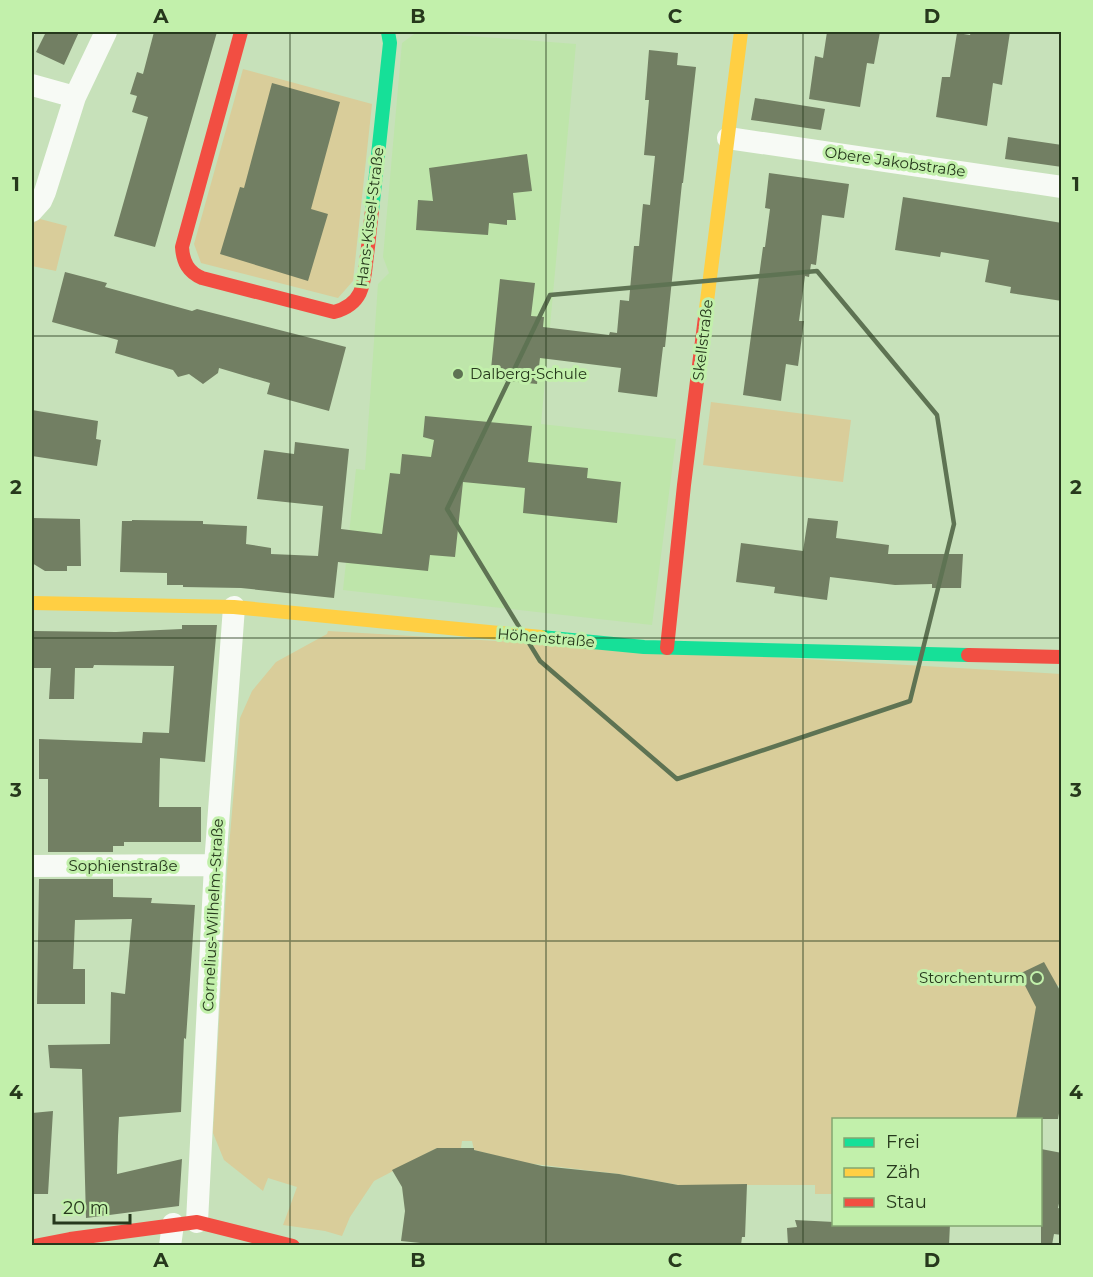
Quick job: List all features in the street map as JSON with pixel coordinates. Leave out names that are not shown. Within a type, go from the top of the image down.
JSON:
[{"type":"street","points":[[36,206],[75,97],[106,32]]},
{"type":"street","name":"Hans-Kissel-Straße","points":[[241,32],[182,247],[184,263],[194,275],[202,278],[334,312],[349,307],[356,301],[364,285],[390,43],[388,32]]},
{"type":"street","name":"Skellstraße","points":[[667,648],[686,473],[741,32]]},
{"type":"street","points":[[32,85],[75,97]]},
{"type":"street","name":"Obere Jakobstraße","points":[[728,138],[1062,187]]},
{"type":"street","name":"Höhenstraße","points":[[32,603],[234,607],[667,648],[1062,657]]},
{"type":"street","name":"Cornelius-Wilhelm-Straße","points":[[197,1222],[215,865],[234,607]]},
{"type":"street","name":"Sophienstraße","points":[[32,866],[215,865]]},
{"type":"street","points":[[34,1245],[171,1235],[197,1222],[290,1245]]},
{"type":"highlighted area","points":[[817,271],[937,415],[954,524],[910,701],[677,779],[540,661],[447,509],[550,295]]},
{"type":"shaded area","name":"Dalberg-Schule","points":[[417,32],[576,44],[541,424],[676,439],[652,625],[343,590],[356,469],[365,470],[378,284],[389,273],[383,257],[402,43]]},
{"type":"shaded area","points":[[243,69],[372,104],[353,281],[338,298],[201,263],[194,244]]},
{"type":"shaded area","points":[[40,219],[67,226],[56,271],[32,266],[32,224]]},
{"type":"shaded area","points":[[711,402],[851,420],[843,482],[703,465]]},
{"type":"shaded area","points":[[328,631],[1061,674],[1061,985],[1056,986],[1037,1004],[1016,1118],[832,1118],[832,1194],[815,1194],[815,1185],[678,1185],[619,1174],[525,1163],[474,1150],[472,1141],[462,1141],[461,1148],[437,1148],[374,1181],[350,1217],[342,1236],[283,1225],[297,1187],[268,1178],[263,1191],[224,1160],[213,1133],[227,871],[240,718],[252,691],[276,662],[327,634]]},
{"type":"building","points":[[46,32],[79,32],[64,65],[36,52]]},
{"type":"building","points":[[154,32],[217,32],[155,247],[114,236],[148,117],[132,112],[137,96],[130,94],[137,72],[143,74]]},
{"type":"building","points":[[827,32],[880,32],[874,64],[867,63],[860,107],[809,99],[815,56],[823,58]]},
{"type":"building","points":[[971,32],[1010,32],[1002,85],[993,83],[987,126],[936,117],[942,77],[950,77],[957,33],[970,35]]},
{"type":"building","points":[[649,50],[678,53],[677,65],[696,67],[665,347],[663,347],[657,397],[618,392],[621,368],[540,358],[537,384],[490,379],[500,279],[535,283],[531,316],[544,317],[543,327],[609,335],[610,332],[617,333],[620,300],[629,301],[634,246],[639,246],[643,204],[650,205],[655,156],[644,155],[649,100],[645,100]]},
{"type":"building","points":[[272,83],[340,102],[311,209],[328,214],[308,281],[220,254],[240,187],[244,188]]},
{"type":"building","points":[[755,98],[825,109],[821,130],[751,120]]},
{"type":"building","points":[[1008,137],[1062,145],[1062,167],[1005,159]]},
{"type":"building","points":[[527,154],[532,191],[513,193],[516,220],[507,220],[507,225],[489,223],[488,235],[416,230],[418,200],[433,201],[429,168]]},
{"type":"building","points":[[769,173],[849,184],[844,218],[822,215],[816,265],[811,264],[809,277],[805,276],[799,321],[804,321],[798,366],[786,364],[781,401],[743,395],[770,209],[765,208]]},
{"type":"building","points":[[903,197],[1062,223],[1062,301],[1010,293],[1011,287],[985,282],[989,260],[941,252],[940,257],[895,250]]},
{"type":"building","points":[[65,272],[107,283],[105,287],[192,311],[197,309],[346,347],[329,411],[267,394],[270,383],[219,368],[218,373],[203,384],[189,374],[178,377],[173,370],[115,353],[118,340],[52,322]]},
{"type":"building","points":[[32,410],[98,421],[96,439],[101,440],[97,466],[32,456]]},
{"type":"building","points":[[425,416],[532,426],[528,462],[588,468],[587,478],[621,482],[617,523],[523,513],[525,488],[463,482],[455,557],[430,555],[428,571],[338,562],[334,598],[241,588],[183,587],[183,585],[167,585],[167,573],[120,572],[122,521],[132,520],[203,521],[203,524],[247,526],[246,544],[271,548],[271,554],[318,556],[323,506],[257,499],[264,450],[294,454],[295,442],[349,449],[341,529],[382,534],[390,473],[400,474],[402,454],[431,457],[434,440],[423,437]]},
{"type":"building","points":[[32,518],[80,519],[81,566],[67,566],[67,571],[45,571],[32,563]]},
{"type":"building","points":[[808,518],[838,521],[836,538],[889,545],[888,554],[963,554],[961,588],[932,588],[932,584],[895,585],[830,577],[827,600],[774,593],[775,587],[736,582],[741,543],[803,551]]},
{"type":"building","points":[[182,625],[217,625],[205,762],[160,758],[159,807],[201,807],[201,842],[124,842],[124,846],[113,846],[113,852],[48,852],[48,779],[39,779],[39,739],[142,743],[143,732],[169,733],[174,666],[94,665],[93,668],[75,668],[74,699],[49,699],[51,668],[32,668],[32,631],[116,632],[182,629]]},
{"type":"building","points":[[39,879],[113,879],[113,897],[152,898],[151,903],[195,905],[186,1039],[184,1038],[181,1112],[119,1117],[117,1174],[182,1159],[179,1206],[86,1218],[82,1069],[50,1068],[48,1045],[110,1044],[111,992],[125,994],[132,919],[75,920],[73,969],[85,969],[85,1004],[37,1004]]},
{"type":"building","points":[[1044,962],[1062,994],[1062,1096],[1058,1119],[1016,1118],[1036,1007],[1019,974]]},
{"type":"building","points":[[53,1111],[48,1194],[32,1194],[32,1113]]},
{"type":"building","points":[[437,1148],[474,1148],[474,1150],[542,1166],[619,1174],[678,1185],[747,1184],[745,1237],[742,1237],[741,1245],[440,1245],[401,1241],[405,1211],[402,1187],[392,1170]]},
{"type":"building","points":[[1042,1149],[1062,1153],[1062,1190],[1058,1208],[1062,1209],[1062,1235],[1054,1234],[1052,1245],[1041,1245]]},
{"type":"building","points":[[795,1220],[832,1222],[832,1226],[950,1226],[949,1245],[788,1245],[787,1228],[797,1227]]},
{"type":"traffic: fast","points":[[372,211],[390,43],[388,32]]},
{"type":"traffic: fast","points":[[541,637],[644,647],[968,655]]},
{"type":"traffic: slow","points":[[705,317],[741,32]]},
{"type":"traffic: slow","points":[[32,603],[234,607],[541,637]]},
{"type":"traffic: jam","points":[[241,32],[182,247],[185,262],[190,270],[202,278],[334,312],[352,303],[361,290],[372,211]]},
{"type":"traffic: jam","points":[[667,648],[705,317]]},
{"type":"traffic: jam","points":[[968,655],[1062,657]]},
{"type":"traffic: jam","points":[[34,1246],[197,1222],[293,1246]]},
{"type":"place","name":"Dalberg-Schule","points":[[458,374]]},
{"type":"place","name":"Storchenturm","points":[[1037,978]]}]
